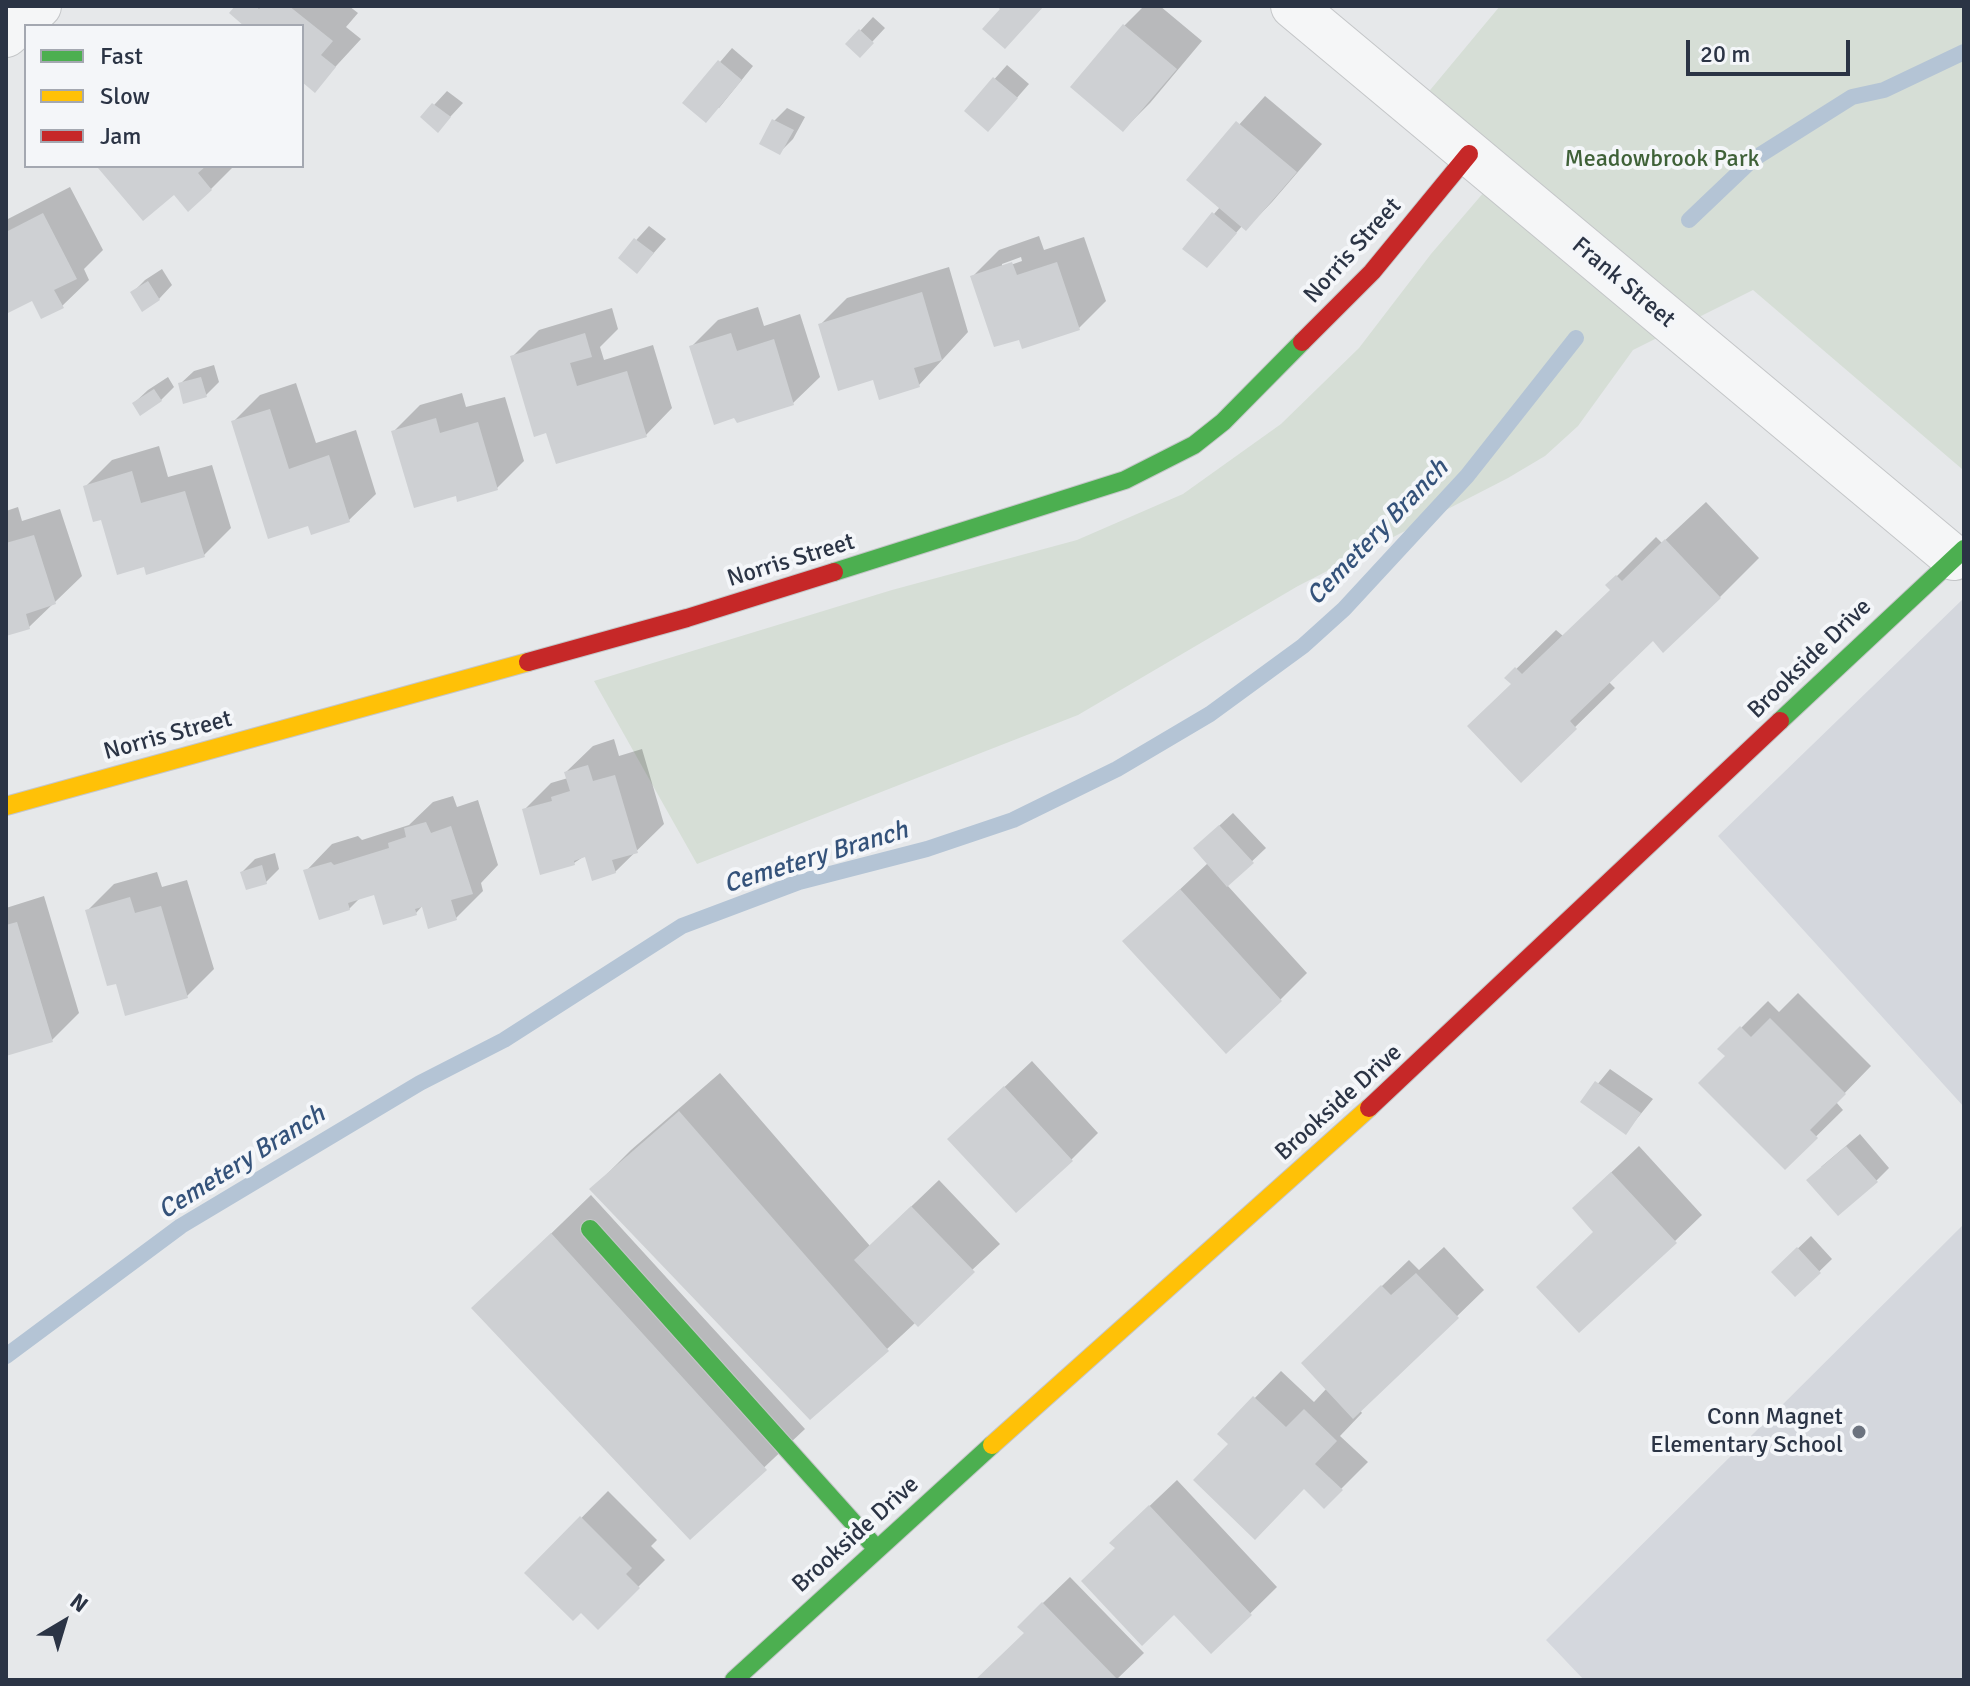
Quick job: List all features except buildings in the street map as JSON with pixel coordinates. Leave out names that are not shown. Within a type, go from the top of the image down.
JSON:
[{"type":"street","points":[[6,35],[39,6]]},
{"type":"street","name":"Frank Street","points":[[1293,6],[1469,154],[1959,554]]},
{"type":"street","name":"Norris Street","points":[[6,806],[687,618],[1125,480],[1194,445],[1223,422],[1372,272],[1469,154]]},
{"type":"street","name":"Brookside Drive","points":[[734,1680],[876,1548],[1413,1069],[1912,595],[1959,554]]},
{"type":"street","points":[[590,1229],[876,1548]]},
{"type":"shaded area","points":[[1964,598],[1964,1107],[1718,836]]},
{"type":"shaded area","name":"Conn Magnet Elementary School","points":[[1964,1224],[1964,1680],[1584,1680],[1546,1640]]},
{"type":"green space","name":"Meadowbrook Park","points":[[1500,6],[1964,6],[1962,469],[1753,290],[1633,350],[1578,426],[1545,456],[1298,586],[1078,715],[697,864],[594,681],[892,590],[1077,540],[1183,494],[1281,424],[1359,348],[1431,254],[1508,164],[1426,95]]},
{"type":"waterway","name":"Cemetery Branch","points":[[1689,220],[1752,160],[1852,97],[1884,90],[1964,52]]},
{"type":"waterway","name":"Cemetery Branch","points":[[6,1356],[181,1226],[420,1083],[504,1040],[682,926],[799,882],[927,849],[1013,820],[1117,769],[1210,714],[1303,646],[1344,609],[1467,476],[1576,338]]},
{"type":"traffic: fast","points":[[834,572],[1125,480],[1194,445],[1223,422],[1302,342]]},
{"type":"traffic: fast","points":[[1780,721],[1964,549]]},
{"type":"traffic: fast","points":[[590,1229],[876,1548]]},
{"type":"traffic: fast","points":[[734,1680],[992,1445]]},
{"type":"traffic: slow","points":[[6,806],[528,662]]},
{"type":"traffic: slow","points":[[992,1445],[1369,1108]]},
{"type":"traffic: jam","points":[[1302,342],[1372,272],[1469,154]]},
{"type":"traffic: jam","points":[[528,662],[687,618],[834,572]]},
{"type":"traffic: jam","points":[[1369,1108],[1780,721]]},
{"type":"place","name":"Conn Magnet Elementary School","points":[[1859,1432]]}]
